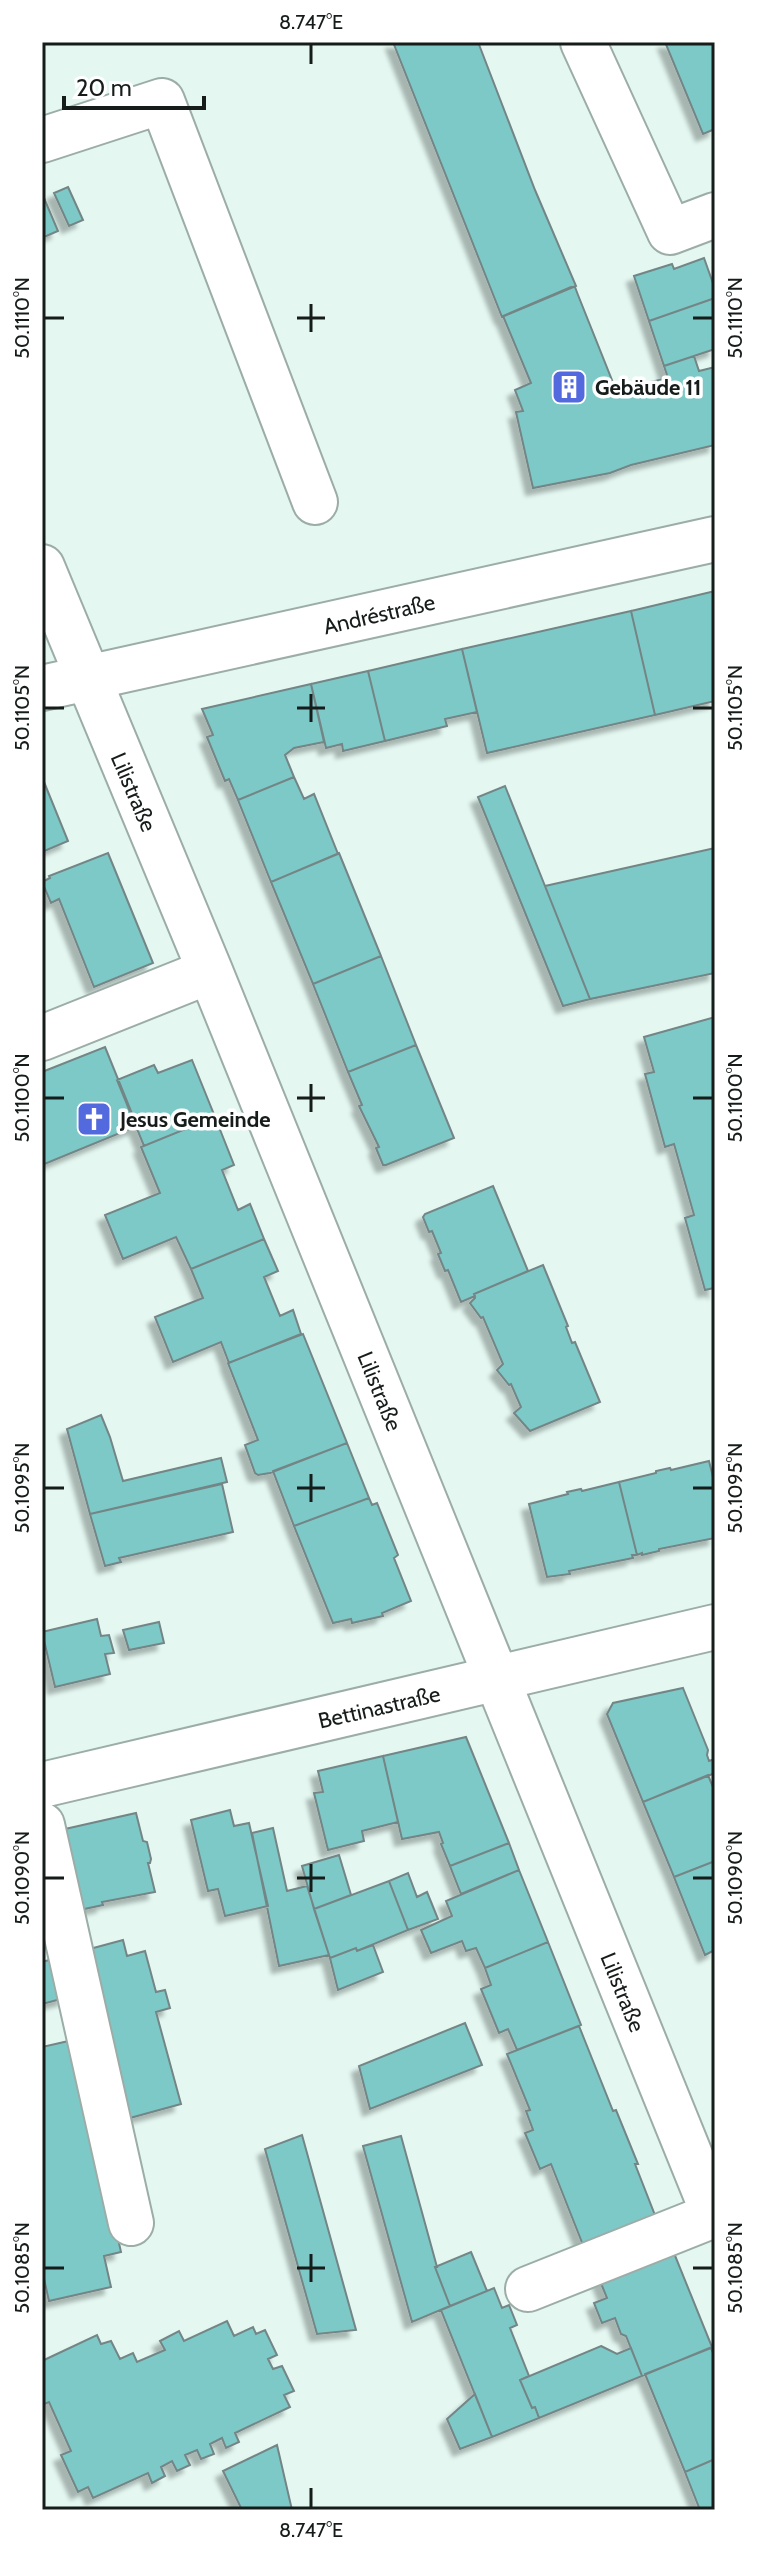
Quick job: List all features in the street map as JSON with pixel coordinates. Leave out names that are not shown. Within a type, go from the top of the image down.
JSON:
[{"type":"street","points":[[583,42],[670,232],[714,217]]},
{"type":"street","points":[[42,140],[162,101],[315,502]]},
{"type":"street","name":"Andréstraße","points":[[42,688],[715,539]]},
{"type":"street","name":"Lilistraße","points":[[42,567],[210,971],[715,2216]]},
{"type":"street","points":[[42,1038],[210,971]]},
{"type":"street","name":"Bettinastraße","points":[[42,1785],[715,1627]]},
{"type":"street","points":[[42,1825],[131,2223]]},
{"type":"street","points":[[528,2289],[715,2216]]},
{"type":"building","points":[[393,42],[478,42],[576,286],[502,317]]},
{"type":"building","points":[[665,42],[715,42],[715,129],[703,134]]},
{"type":"building","points":[[68,187],[83,220],[69,226],[54,193]]},
{"type":"building","points":[[42,198],[58,231],[44,237]]},
{"type":"building","points":[[704,258],[715,298],[649,321],[634,276],[672,264],[674,269]]},
{"type":"building","name":"Gebäude 11","points":[[575,287],[616,390],[668,378],[664,366],[694,356],[699,371],[715,367],[715,445],[610,473],[533,488],[516,412],[523,411],[515,390],[531,383],[503,316]]},
{"type":"building","points":[[715,298],[715,349],[664,366],[649,321]]},
{"type":"building","points":[[715,591],[715,701],[655,715],[631,611]]},
{"type":"building","points":[[631,611],[655,715],[487,753],[462,649]]},
{"type":"building","points":[[462,649],[477,712],[445,719],[447,726],[385,741],[368,671]]},
{"type":"building","points":[[368,671],[385,741],[343,751],[342,744],[326,748],[311,684]]},
{"type":"building","points":[[311,684],[324,742],[294,748],[285,755],[294,777],[238,800],[229,779],[225,781],[207,737],[213,735],[202,709]]},
{"type":"building","points":[[294,777],[304,799],[314,794],[338,854],[271,882],[238,800]]},
{"type":"building","points":[[42,783],[68,841],[42,852]]},
{"type":"building","points":[[505,786],[590,999],[563,1006],[478,797]]},
{"type":"building","points":[[715,848],[715,973],[590,999],[545,886]]},
{"type":"building","points":[[108,853],[153,963],[94,987],[59,899],[51,903],[42,882],[49,876]]},
{"type":"building","points":[[339,853],[381,956],[313,984],[271,882]]},
{"type":"building","points":[[381,956],[416,1045],[348,1072],[313,984]]},
{"type":"building","points":[[715,1017],[715,1292],[714,1288],[705,1290],[685,1218],[694,1215],[674,1144],[665,1147],[645,1074],[654,1072],[644,1037]]},
{"type":"building","points":[[416,1045],[454,1138],[383,1165],[376,1148],[379,1147],[359,1106],[362,1105],[348,1072]]},
{"type":"building","points":[[105,1047],[137,1126],[42,1165],[42,1072]]},
{"type":"building","points":[[192,1060],[215,1117],[144,1146],[117,1080],[154,1065],[158,1073]]},
{"type":"building","points":[[215,1117],[234,1165],[222,1170],[238,1210],[250,1204],[264,1239],[191,1269],[176,1237],[123,1259],[105,1215],[160,1193],[141,1147]]},
{"type":"building","points":[[493,1186],[528,1271],[461,1302],[438,1254],[441,1253],[432,1231],[429,1232],[423,1217]]},
{"type":"building","points":[[264,1239],[278,1271],[264,1277],[280,1316],[293,1310],[301,1334],[229,1363],[221,1342],[173,1362],[155,1317],[203,1298],[191,1269]]},
{"type":"building","points":[[543,1265],[572,1343],[575,1342],[600,1402],[530,1431],[514,1413],[521,1407],[511,1384],[497,1370],[503,1364],[483,1317],[470,1303],[475,1298],[474,1294]]},
{"type":"building","points":[[303,1334],[347,1443],[258,1475],[245,1445],[258,1440],[228,1363]]},
{"type":"building","points":[[101,1415],[123,1481],[221,1458],[227,1482],[90,1514],[67,1429]]},
{"type":"building","points":[[347,1443],[369,1498],[294,1526],[273,1471]]},
{"type":"building","points":[[709,1461],[715,1485],[715,1538],[637,1555],[619,1482]]},
{"type":"building","points":[[619,1482],[637,1555],[569,1571],[570,1574],[547,1577],[529,1504],[567,1492]]},
{"type":"building","points":[[222,1484],[233,1532],[119,1558],[121,1562],[105,1566],[90,1514]]},
{"type":"building","points":[[369,1498],[372,1505],[377,1503],[398,1555],[394,1558],[411,1601],[382,1613],[383,1616],[352,1623],[351,1619],[333,1623],[294,1526]]},
{"type":"building","points":[[97,1619],[101,1636],[109,1635],[114,1653],[105,1654],[110,1674],[55,1687],[42,1632]]},
{"type":"building","points":[[159,1622],[164,1643],[129,1650],[123,1630]]},
{"type":"building","points":[[683,1688],[708,1750],[709,1761],[715,1759],[715,1773],[643,1802],[607,1714],[613,1703]]},
{"type":"building","points":[[466,1737],[509,1843],[450,1866],[439,1832],[402,1839],[383,1756]]},
{"type":"building","points":[[383,1756],[398,1822],[362,1831],[364,1841],[328,1850],[314,1793],[323,1792],[318,1771]]},
{"type":"building","points":[[708,1775],[715,1792],[715,1861],[674,1877],[643,1802]]},
{"type":"building","points":[[230,1810],[234,1826],[249,1823],[268,1906],[225,1916],[218,1889],[208,1891],[191,1820]]},
{"type":"building","points":[[136,1813],[143,1841],[147,1842],[155,1892],[102,1902],[103,1905],[75,1911],[56,1831]]},
{"type":"building","points":[[273,1828],[287,1891],[307,1886],[329,1955],[279,1966],[252,1833]]},
{"type":"building","points":[[509,1843],[519,1870],[461,1894],[450,1866]]},
{"type":"building","points":[[339,1855],[351,1895],[314,1909],[302,1866]]},
{"type":"building","points":[[715,1861],[715,1950],[705,1955],[674,1877]]},
{"type":"building","points":[[519,1870],[548,1942],[485,1968],[476,1948],[466,1951],[462,1941],[431,1953],[421,1930],[452,1916],[446,1901]]},
{"type":"building","points":[[408,1873],[417,1897],[427,1892],[438,1919],[408,1930],[389,1881]]},
{"type":"building","points":[[389,1881],[408,1930],[357,1951],[356,1948],[330,1958],[314,1909]]},
{"type":"building","points":[[123,1940],[127,1956],[145,1951],[156,1992],[165,1990],[170,2008],[156,2012],[181,2104],[130,2118],[86,1950]]},
{"type":"building","points":[[548,1942],[581,2025],[517,2050],[508,2029],[499,2033],[481,1989],[491,1985],[485,1968]]},
{"type":"building","points":[[373,1945],[383,1972],[338,1990],[330,1958]]},
{"type":"building","points":[[56,1958],[65,1998],[42,2004],[42,1962]]},
{"type":"building","points":[[465,2023],[482,2065],[370,2109],[359,2066]]},
{"type":"building","points":[[579,2026],[638,2164],[635,2164],[658,2223],[585,2250],[551,2164],[540,2169],[525,2133],[533,2130],[526,2111],[530,2110],[507,2054]]},
{"type":"building","points":[[73,2040],[121,2252],[104,2256],[111,2287],[49,2301],[42,2270],[42,2047]]},
{"type":"building","points":[[302,2135],[356,2330],[317,2334],[265,2149]]},
{"type":"building","points":[[401,2136],[435,2267],[450,2306],[412,2322],[363,2146]]},
{"type":"building","points":[[661,2221],[712,2347],[642,2376],[615,2318],[602,2323],[594,2303],[607,2298],[598,2276]]},
{"type":"building","points":[[471,2252],[487,2291],[450,2306],[435,2267]]},
{"type":"building","points":[[494,2288],[502,2308],[509,2305],[517,2325],[510,2328],[529,2376],[520,2380],[539,2418],[492,2437],[441,2310]]},
{"type":"building","points":[[227,2321],[234,2336],[253,2327],[256,2334],[265,2330],[277,2355],[268,2359],[273,2369],[282,2366],[294,2391],[284,2395],[290,2407],[235,2433],[239,2442],[226,2448],[222,2438],[210,2444],[214,2454],[201,2459],[197,2450],[185,2455],[190,2465],[177,2471],[172,2461],[161,2467],[165,2476],[152,2483],[148,2473],[93,2498],[88,2487],[78,2492],[61,2455],[71,2451],[49,2402],[42,2405],[42,2361],[97,2335],[101,2344],[111,2341],[120,2359],[133,2353],[137,2362],[165,2350],[160,2341],[179,2331],[184,2341]]},
{"type":"building","points":[[601,2346],[617,2354],[631,2348],[642,2376],[539,2418],[520,2380]]},
{"type":"building","points":[[711,2348],[715,2358],[715,2459],[685,2472],[645,2374]]},
{"type":"building","points":[[475,2394],[492,2437],[460,2449],[447,2419]]},
{"type":"building","points":[[277,2445],[292,2510],[242,2510],[223,2471]]},
{"type":"building","points":[[715,2459],[715,2510],[700,2510],[685,2472]]},
{"type":"place","name":"Gebäude 11","points":[[569,387]]},
{"type":"place","name":"Jesus Gemeinde","points":[[94,1119]]}]
